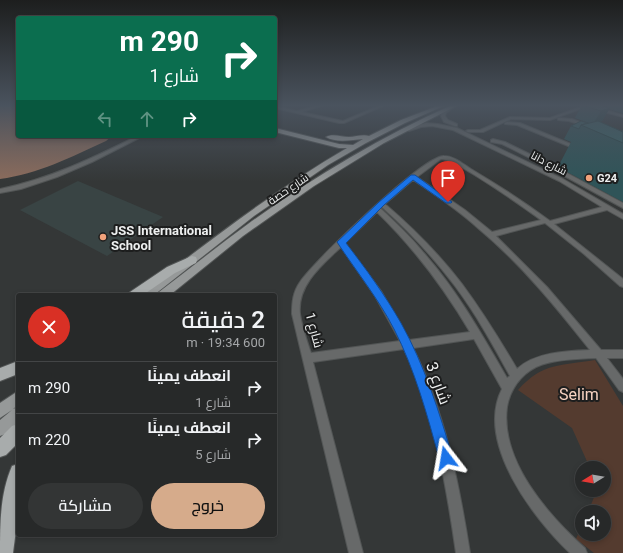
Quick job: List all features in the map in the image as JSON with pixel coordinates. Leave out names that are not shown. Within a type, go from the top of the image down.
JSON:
[{"type":"highway","points":[[137,293],[171,270],[192,260]]},
{"type":"highway","points":[[0,375],[16,368]]},
{"type":"highway","points":[[0,449],[16,434]]},
{"type":"highway","points":[[2,553],[16,480]]},
{"type":"main road","points":[[279,131],[314,137],[352,139],[365,138],[382,131]]},
{"type":"main road","points":[[295,131],[353,148],[362,147],[393,131]]},
{"type":"main road","name":"شارع حصة","points":[[150,293],[281,193],[383,131]]},
{"type":"main road","name":"شارع حصة","points":[[166,293],[265,215],[321,178],[402,131]]},
{"type":"main road","points":[[312,173],[335,153],[333,148],[314,137]]},
{"type":"main road","points":[[265,215],[281,200],[353,151],[353,148]]},
{"type":"main road","points":[[0,411],[16,398]]},
{"type":"main road","points":[[0,428],[16,416]]},
{"type":"street","name":"شارع دانا","points":[[395,135],[405,131]]},
{"type":"street","name":"شارع دانا","points":[[460,131],[489,141]]},
{"type":"street","points":[[468,131],[484,131]]},
{"type":"street","name":"شارع دانا","points":[[468,131],[561,180],[623,217]]},
{"type":"street","points":[[489,131],[485,133],[490,147],[550,178],[604,209],[623,222]]},
{"type":"street","points":[[538,131],[585,151],[578,155]]},
{"type":"street","points":[[0,191],[34,183],[60,174],[137,138]]},
{"type":"street","points":[[489,141],[503,143],[596,190],[623,206]]},
{"type":"street","points":[[510,154],[538,166],[557,163]]},
{"type":"street","name":"شارع 1","points":[[356,553],[296,314],[297,298],[303,283],[341,242],[379,206],[413,177],[440,158],[451,160],[489,182],[548,222]]},
{"type":"street","name":"شارع دانا","points":[[546,165],[623,212]]},
{"type":"street","points":[[413,177],[491,235],[550,295],[623,387]]},
{"type":"street","points":[[575,184],[596,190]]},
{"type":"street","points":[[379,206],[421,254],[448,289],[477,335],[507,388]]},
{"type":"street","points":[[379,206],[415,234],[450,274],[480,317],[515,375]]},
{"type":"street","points":[[491,235],[604,209]]},
{"type":"street","points":[[548,222],[623,284]]},
{"type":"street","name":"شارع 3","points":[[341,242],[382,300],[406,345],[428,397],[439,431],[449,471],[463,553]]},
{"type":"street","points":[[308,358],[477,335]]},
{"type":"street","points":[[580,553],[569,547],[548,522],[520,482],[511,462],[501,428],[503,399],[507,388],[515,375],[526,368],[551,358],[598,354],[623,354]]},
{"type":"shaded area","points":[[0,131],[16,131],[16,138],[110,138],[80,153],[41,169],[14,177],[0,179]]},
{"type":"shaded area","name":"JSS International School","points":[[78,181],[163,217],[107,256],[20,210]]},
{"type":"green space","name":"Selim","points":[[595,360],[623,406],[623,553],[594,553],[579,541],[611,541],[611,505],[591,505],[594,497],[611,497],[611,461],[587,461],[572,428],[518,390],[536,374],[562,365]]},
{"type":"building","points":[[595,131],[620,131],[623,132],[623,143]]},
{"type":"place","name":"G24","points":[[589,178]]},
{"type":"place","name":"JSS International School","points":[[103,237]]},
{"type":"route","points":[[446,458],[428,397],[417,367],[398,327],[375,288],[341,242],[381,203],[413,177],[448,202]]}]
